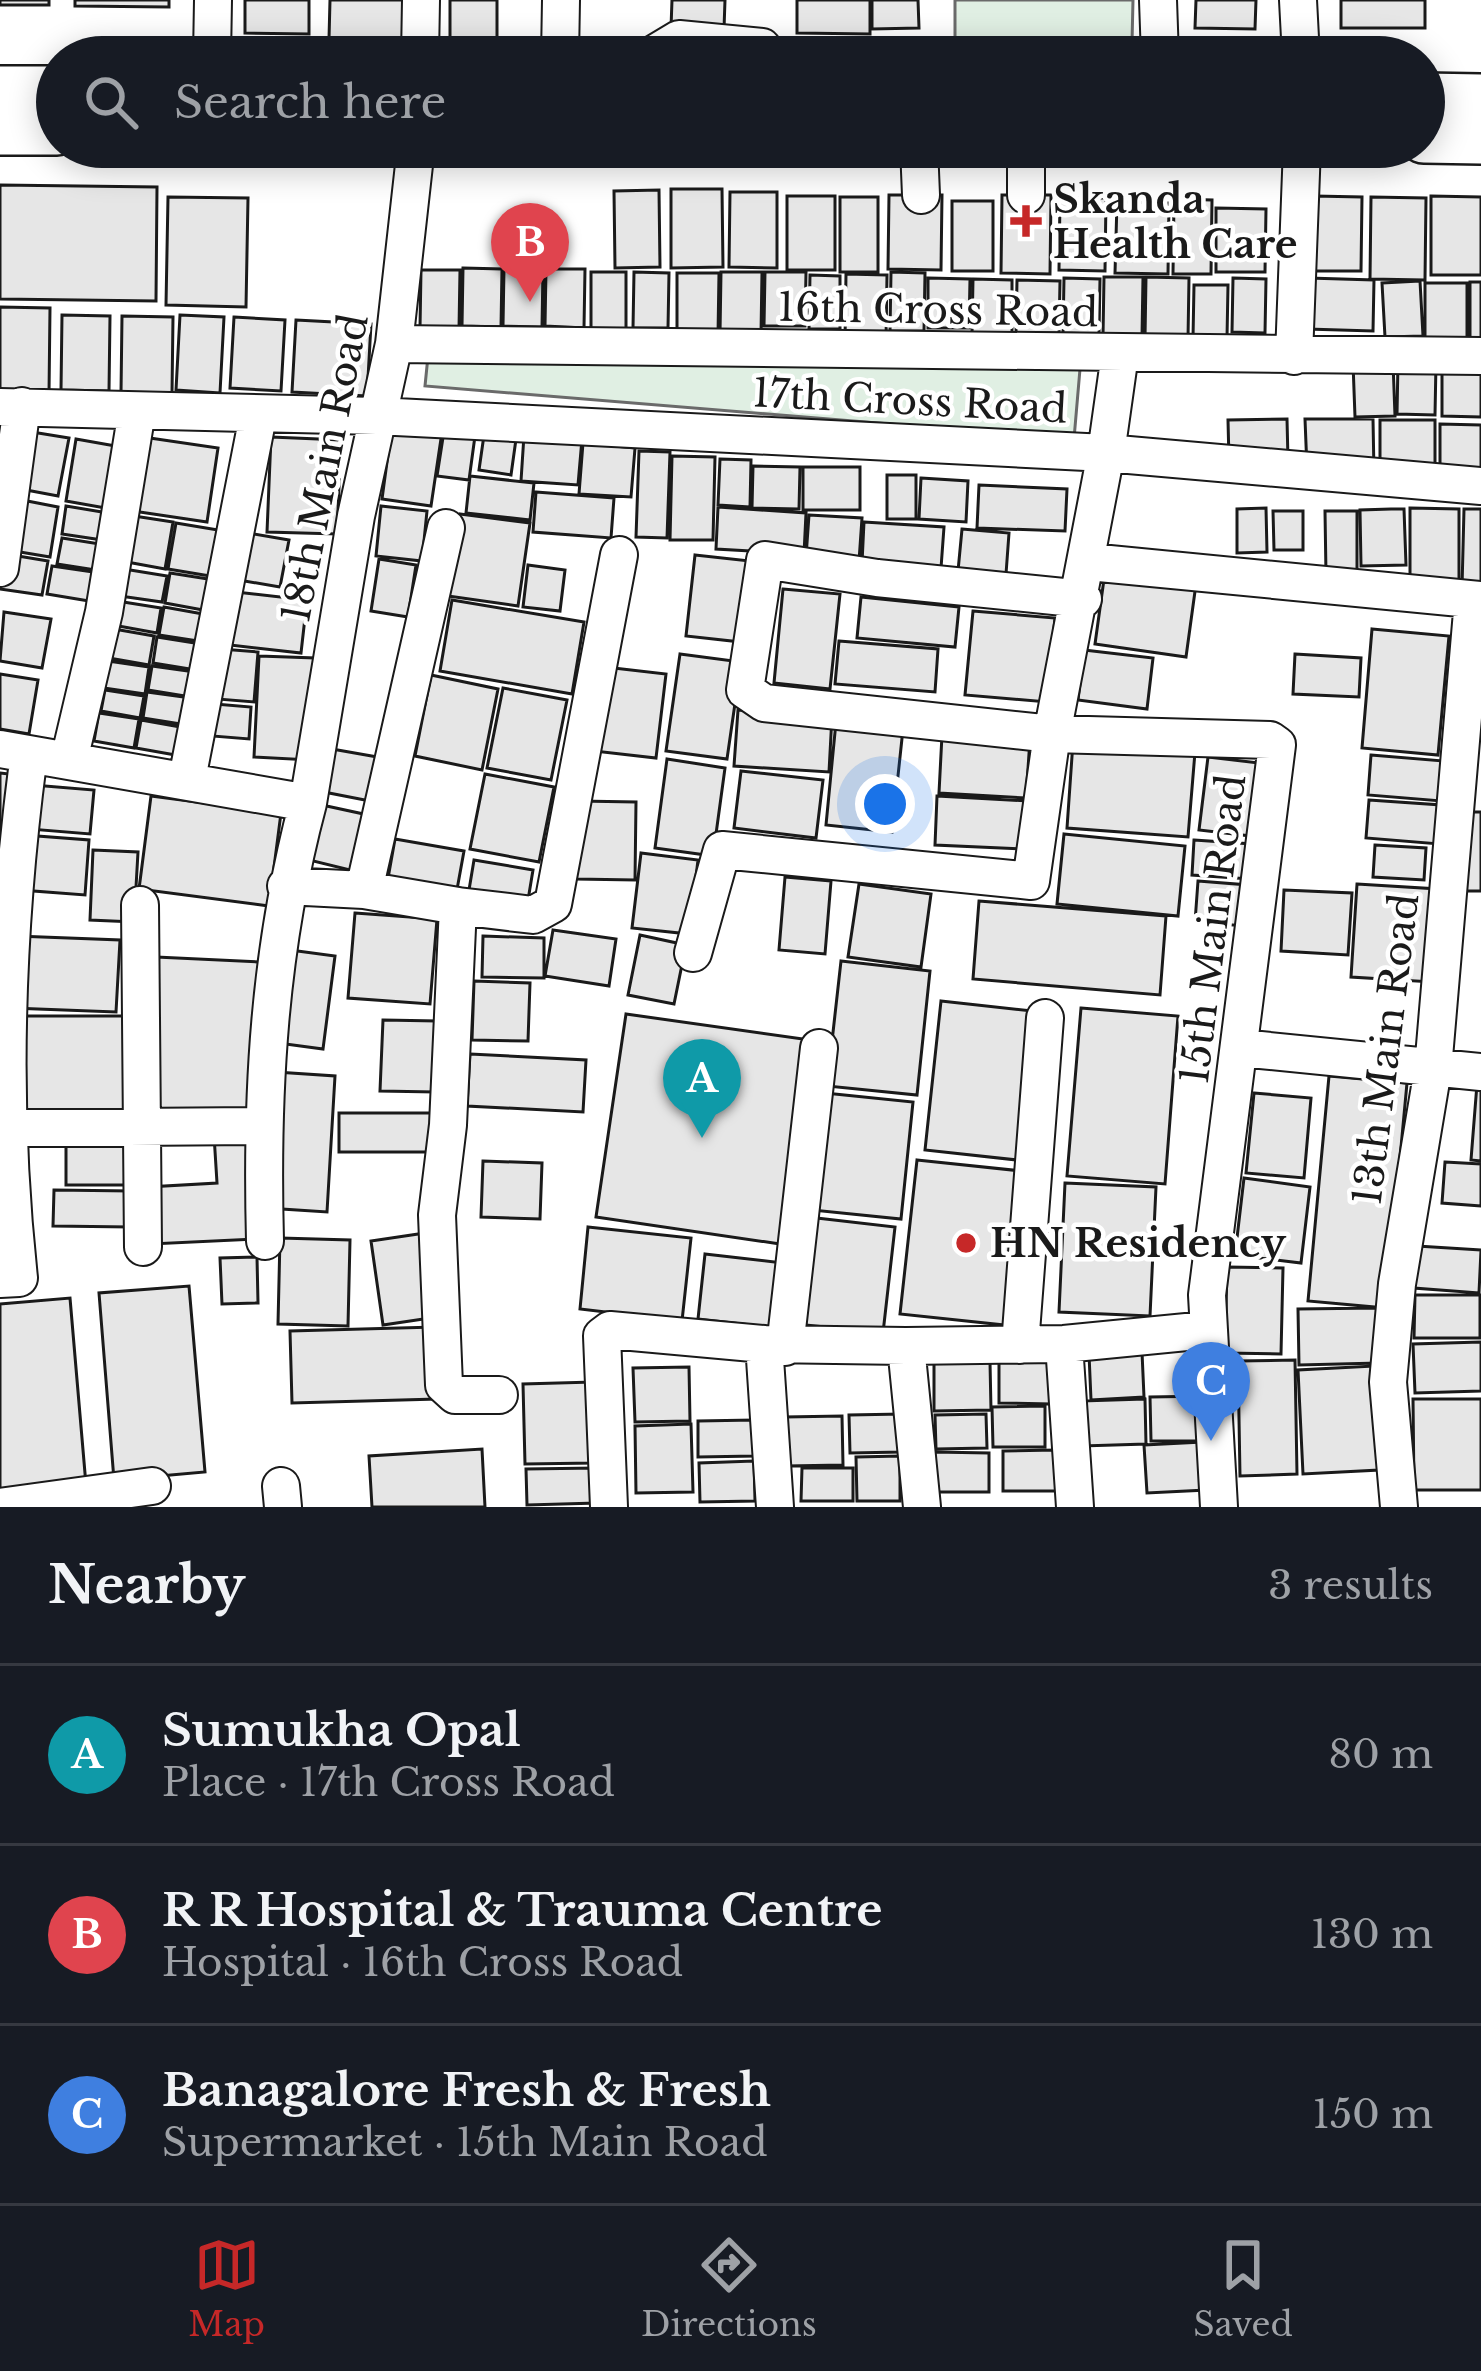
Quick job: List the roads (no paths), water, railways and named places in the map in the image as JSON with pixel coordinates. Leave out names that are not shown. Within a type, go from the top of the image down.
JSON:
[{"type":"highway","points":[[0,92],[36,92]]},
{"type":"highway","points":[[1445,99],[1481,100]]},
{"type":"highway","points":[[0,128],[36,129]]},
{"type":"highway","points":[[1445,137],[1481,138]]},
{"type":"street","points":[[212,36],[213,0]]},
{"type":"street","points":[[420,36],[421,0]]},
{"type":"street","points":[[560,36],[561,0]]},
{"type":"street","points":[[1158,0],[1159,36]]},
{"type":"street","points":[[1298,0],[1299,36]]},
{"type":"street","name":"18th Main Road","points":[[265,1241],[266,1035],[286,886],[308,803],[376,416],[394,344],[414,168]]},
{"type":"street","points":[[919,168],[920,195]]},
{"type":"street","points":[[1026,168],[1026,195]]},
{"type":"street","points":[[1294,356],[1301,168]]},
{"type":"street","name":"16th Cross Road","points":[[394,344],[1481,356]]},
{"type":"street","points":[[1120,354],[1106,453],[1481,485]]},
{"type":"street","points":[[0,568],[11,407]]},
{"type":"street","name":"17th Cross Road","points":[[11,407],[376,416],[1106,453],[1086,581],[1052,734],[1031,881],[722,850],[693,953]]},
{"type":"street","points":[[69,760],[104,612],[137,411]]},
{"type":"street","points":[[188,779],[258,416]]},
{"type":"street","points":[[364,890],[446,528]]},
{"type":"street","points":[[286,886],[364,890],[532,915],[553,904],[619,555]]},
{"type":"street","name":"15th Main Road","points":[[1086,581],[877,578],[765,560],[745,690],[752,699],[1052,734],[1270,740],[1277,745],[1207,1330],[1219,1507]]},
{"type":"street","points":[[1086,581],[1477,600]]},
{"type":"street","name":"13th Main Road","points":[[1400,1507],[1388,1382],[1396,1284],[1433,1069],[1469,793],[1477,600]]},
{"type":"street","points":[[9,1272],[5,1128],[15,751],[308,803]]},
{"type":"street","points":[[140,904],[142,1247]]},
{"type":"street","points":[[458,906],[448,1125],[437,1215],[444,1384],[455,1395],[500,1395]]},
{"type":"street","points":[[1020,1345],[1045,1018]]},
{"type":"street","points":[[775,1507],[774,1346],[819,1048]]},
{"type":"street","points":[[1240,1048],[1481,1072]]},
{"type":"street","points":[[5,1128],[262,1126]]},
{"type":"street","points":[[609,1507],[602,1336],[610,1330],[774,1346],[906,1346],[1064,1344],[1207,1330]]},
{"type":"street","points":[[1064,1344],[1075,1507]]},
{"type":"street","points":[[906,1346],[922,1507]]},
{"type":"street","points":[[0,1507],[152,1486]]},
{"type":"place","name":"Skanda Health Care","points":[[1026,221]]},
{"type":"place","name":"R R Hospital & Trauma Centre","points":[[530,302]]},
{"type":"place","name":"Sumukha Opal","points":[[702,1138]]},
{"type":"place","name":"HN Residency","points":[[966,1243]]},
{"type":"place","name":"Banagalore Fresh & Fresh","points":[[1211,1441]]}]
